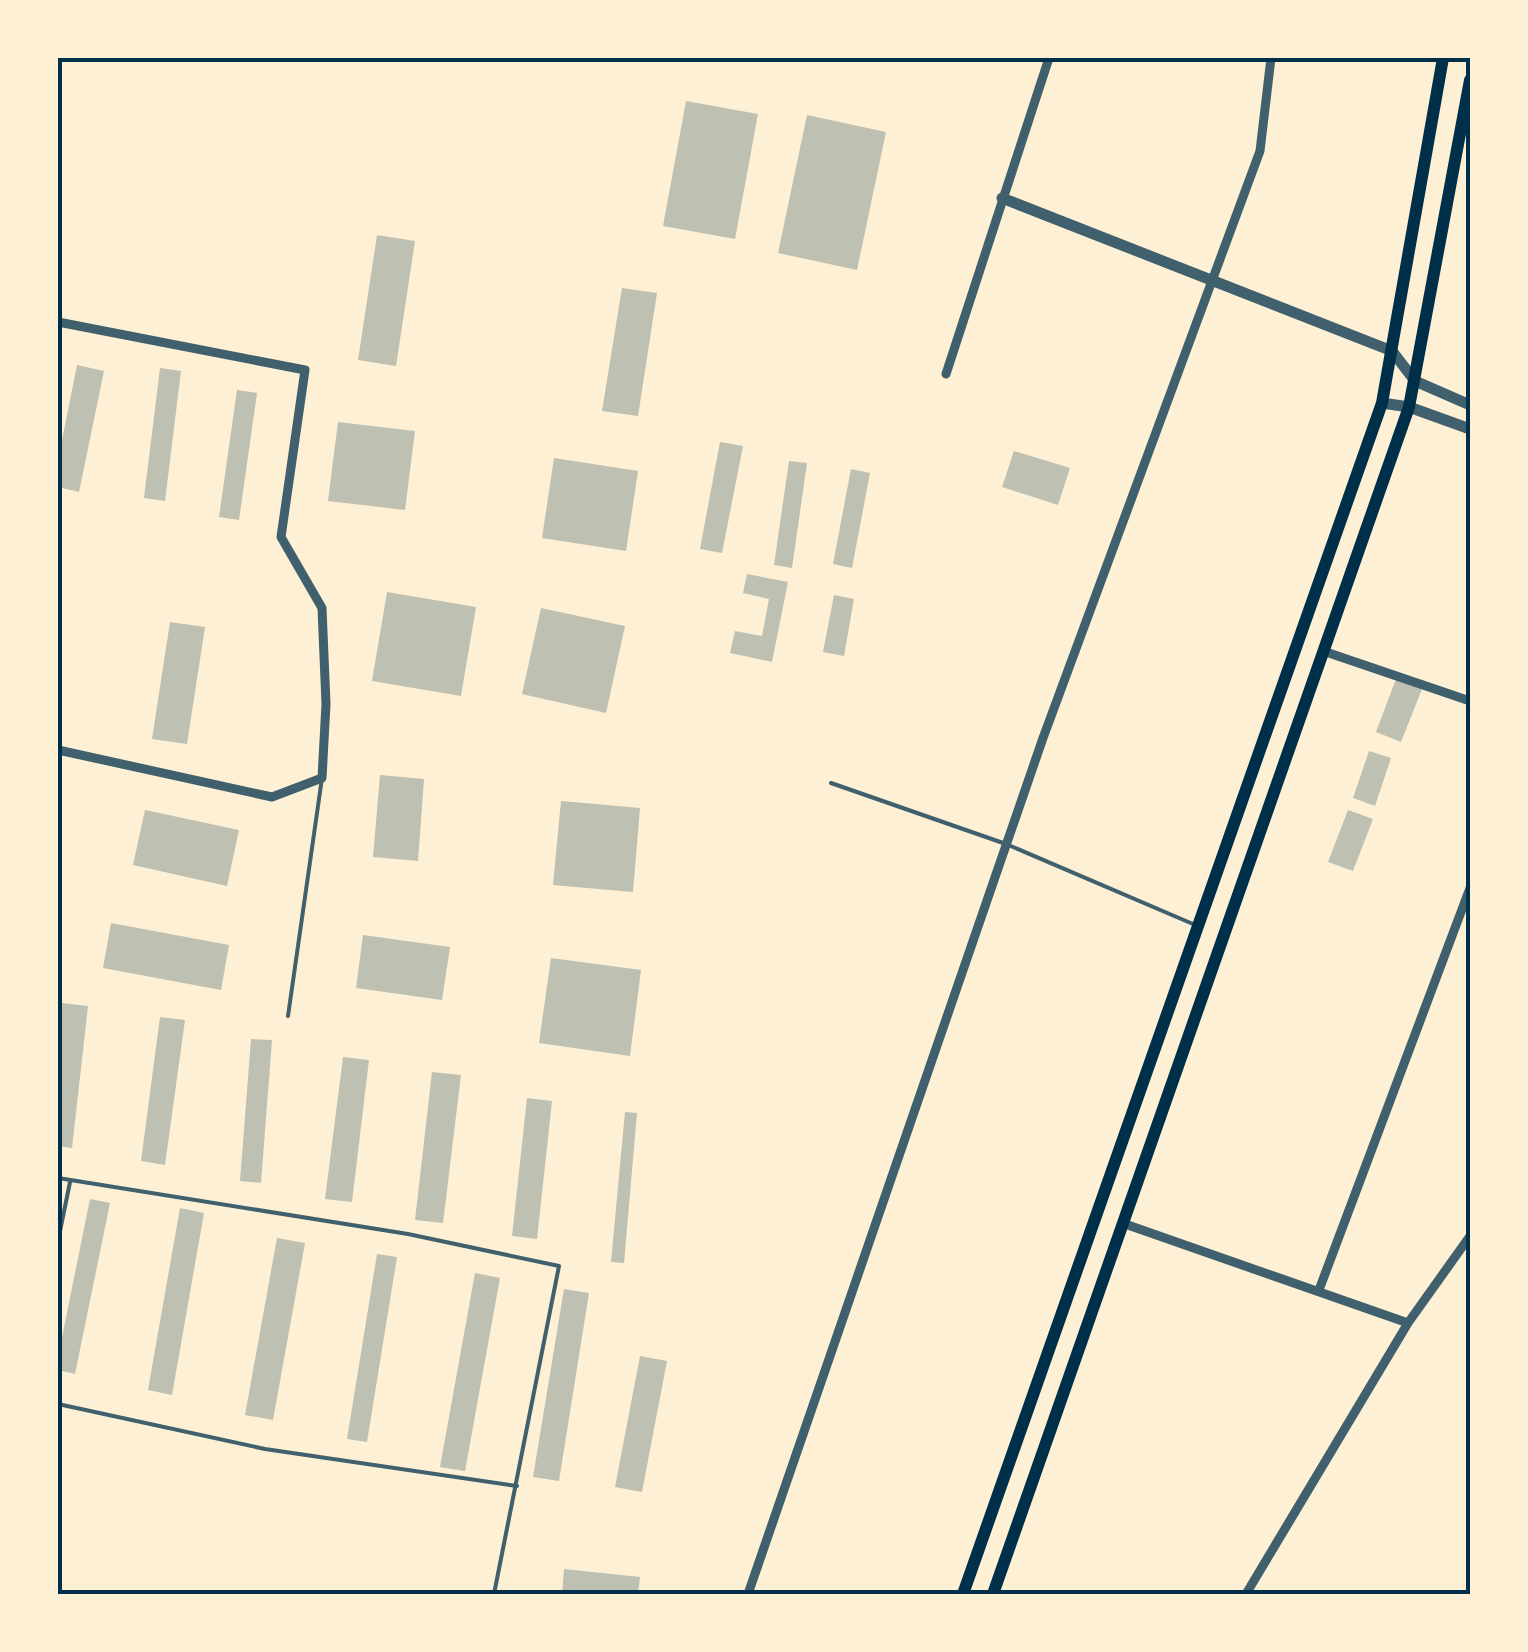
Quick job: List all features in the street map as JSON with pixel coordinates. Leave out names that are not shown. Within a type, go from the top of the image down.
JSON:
[{"type":"main road","points":[[963,1594],[1382,403],[1443,58]]},
{"type":"main road","points":[[993,1594],[1409,406],[1470,80]]},
{"type":"street","points":[[946,374],[1049,58]]},
{"type":"street","points":[[748,1594],[1006,844],[1260,151],[1271,58]]},
{"type":"street","points":[[1002,198],[1392,351],[1415,381],[1470,405]]},
{"type":"street","points":[[58,322],[305,370],[280,537],[322,608],[326,704],[322,778],[272,797],[58,750]]},
{"type":"street","points":[[1382,403],[1409,406],[1470,429]]},
{"type":"street","points":[[1323,651],[1470,701]]},
{"type":"street","points":[[1320,1290],[1470,888]]},
{"type":"street","points":[[1124,1224],[1408,1323]]},
{"type":"street","points":[[1246,1594],[1408,1323],[1470,1236]]},
{"type":"lane","points":[[288,1016],[322,778]]},
{"type":"lane","points":[[831,783],[1006,844],[1197,926]]},
{"type":"lane","points":[[58,1178],[408,1234],[558,1266],[494,1594]]},
{"type":"lane","points":[[58,1241],[70,1180]]},
{"type":"lane","points":[[58,1404],[266,1449],[517,1486]]},
{"type":"building","points":[[686,101],[758,114],[735,239],[663,226]]},
{"type":"building","points":[[807,115],[886,132],[857,270],[778,253]]},
{"type":"building","points":[[377,235],[415,241],[396,366],[358,360]]},
{"type":"building","points":[[622,288],[657,293],[638,416],[602,411]]},
{"type":"building","points":[[77,365],[104,371],[79,492],[58,487],[58,460]]},
{"type":"building","points":[[160,368],[181,371],[165,501],[144,498]]},
{"type":"building","points":[[237,390],[257,393],[239,520],[219,517]]},
{"type":"building","points":[[338,422],[415,431],[405,510],[328,501]]},
{"type":"building","points":[[720,442],[743,446],[722,553],[700,549]]},
{"type":"building","points":[[1014,451],[1070,468],[1058,505],[1002,487]]},
{"type":"building","points":[[554,458],[638,471],[626,551],[542,538]]},
{"type":"building","points":[[789,461],[807,463],[792,568],[774,565]]},
{"type":"building","points":[[851,469],[870,473],[852,568],[833,564]]},
{"type":"building","points":[[747,574],[788,582],[772,662],[730,653],[735,631],[762,636],[769,599],[743,593]]},
{"type":"building","points":[[387,592],[476,607],[461,696],[372,681]]},
{"type":"building","points":[[834,595],[854,599],[844,656],[823,652]]},
{"type":"building","points":[[541,608],[625,626],[606,713],[522,694]]},
{"type":"building","points":[[170,622],[205,627],[187,744],[152,739]]},
{"type":"building","points":[[1396,679],[1422,689],[1401,742],[1376,732]]},
{"type":"building","points":[[1369,751],[1391,758],[1375,806],[1353,798]]},
{"type":"building","points":[[380,775],[424,779],[418,861],[373,857]]},
{"type":"building","points":[[561,801],[640,808],[633,892],[553,885]]},
{"type":"building","points":[[145,810],[239,830],[227,886],[133,865]]},
{"type":"building","points":[[1348,810],[1373,819],[1353,871],[1328,862]]},
{"type":"building","points":[[111,923],[229,945],[221,990],[103,968]]},
{"type":"building","points":[[363,935],[450,947],[442,1000],[356,988]]},
{"type":"building","points":[[551,958],[641,970],[630,1056],[539,1043]]},
{"type":"building","points":[[62,1003],[88,1006],[72,1148],[58,1146]]},
{"type":"building","points":[[160,1017],[185,1020],[165,1165],[141,1161]]},
{"type":"building","points":[[251,1039],[272,1040],[261,1183],[240,1181]]},
{"type":"building","points":[[343,1057],[369,1060],[352,1202],[325,1199]]},
{"type":"building","points":[[432,1072],[461,1075],[443,1223],[415,1220]]},
{"type":"building","points":[[527,1098],[552,1101],[537,1239],[512,1236]]},
{"type":"building","points":[[625,1112],[637,1113],[624,1263],[611,1262]]},
{"type":"building","points":[[90,1199],[110,1203],[75,1374],[58,1370],[58,1357]]},
{"type":"building","points":[[180,1208],[204,1213],[172,1395],[148,1390]]},
{"type":"building","points":[[277,1238],[305,1243],[273,1420],[245,1415]]},
{"type":"building","points":[[377,1254],[397,1257],[367,1442],[347,1439]]},
{"type":"building","points":[[475,1273],[500,1278],[465,1471],[440,1467]]},
{"type":"building","points":[[564,1289],[589,1293],[559,1481],[533,1477]]},
{"type":"building","points":[[640,1356],[667,1361],[642,1492],[615,1487]]},
{"type":"building","points":[[564,1569],[640,1577],[638,1594],[562,1594]]}]
